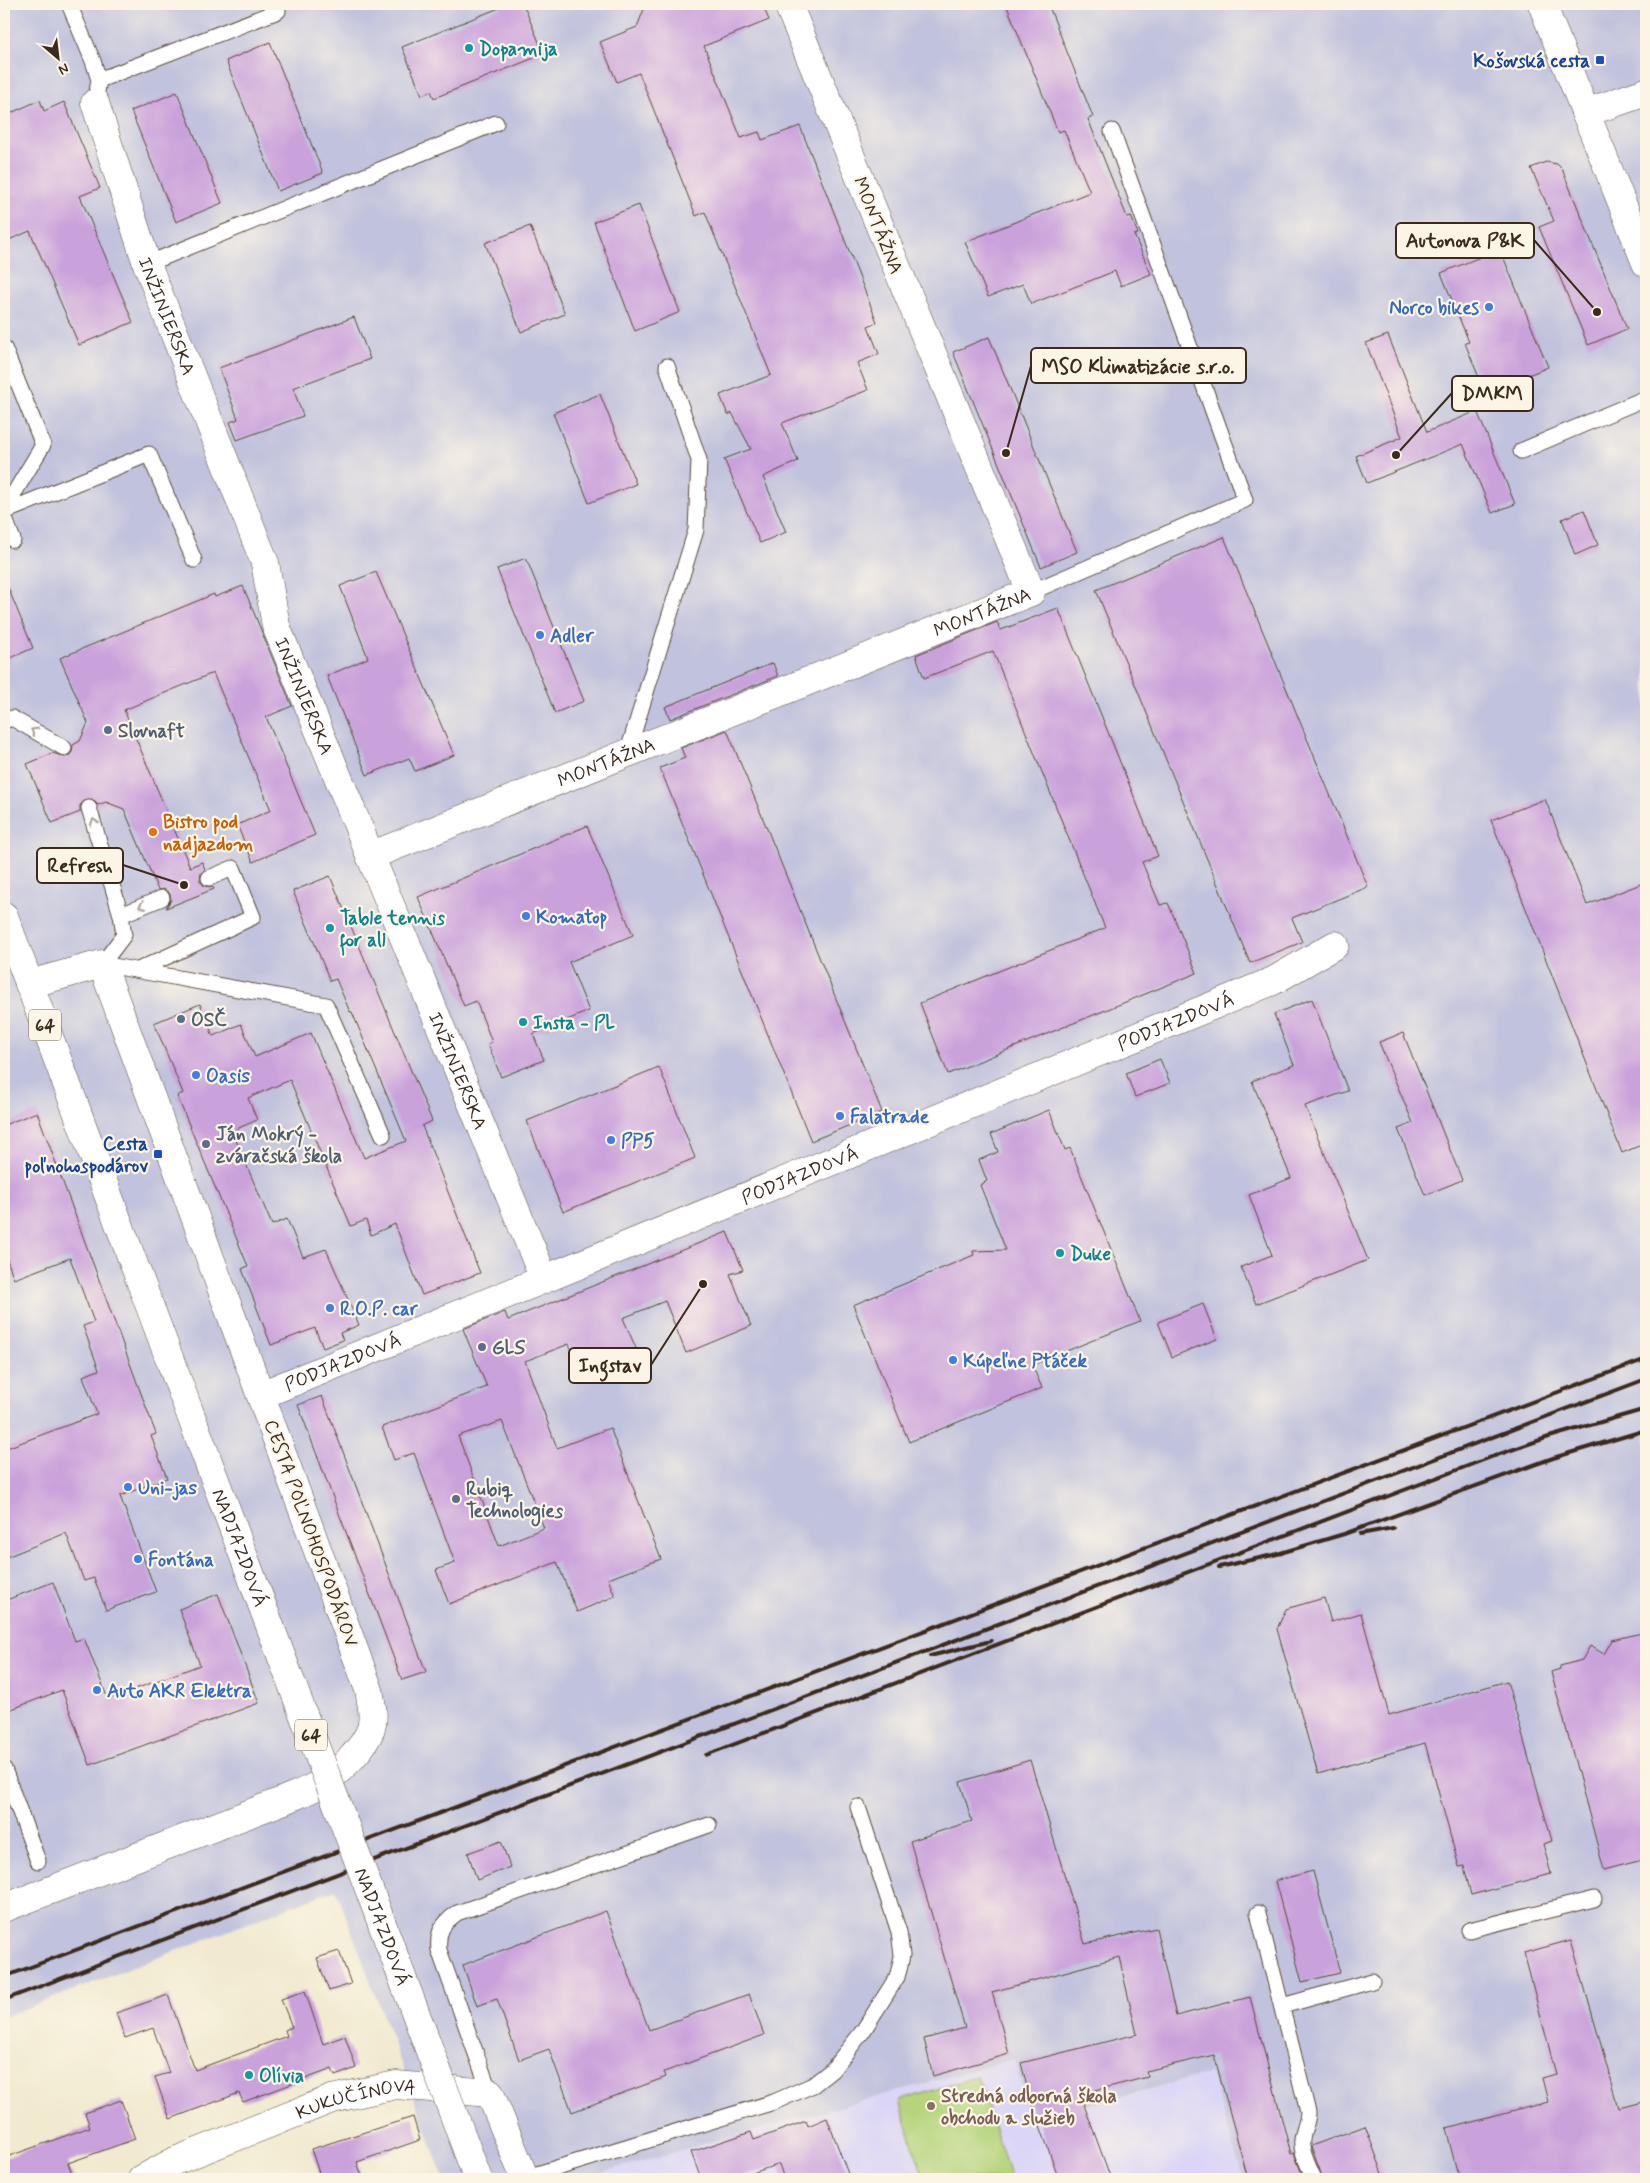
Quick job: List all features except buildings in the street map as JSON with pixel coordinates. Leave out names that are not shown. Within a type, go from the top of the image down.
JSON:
[{"type":"street","name":"MONTÁŽNA","points":[[370,856],[1031,592],[788,4]]},
{"type":"street","points":[[1542,4],[1646,263]]},
{"type":"street","name":"INŽINIERSKA","points":[[97,92],[148,264],[264,562],[276,626],[544,1279]]},
{"type":"street","points":[[1586,112],[1646,92]]},
{"type":"street","name":"NADJAZDOVÁ","points":[[4,916],[478,2179]]},
{"type":"street","name":"PODJAZDOVÁ","points":[[261,1395],[1273,981],[1335,945]]},
{"type":"street","points":[[29,984],[102,964]]},
{"type":"street","name":"CESTA POĽNOHOSPODÁROV","points":[[4,1908],[282,1801],[321,1784],[346,1764],[360,1748],[371,1729],[372,1712],[369,1690],[102,964]]},
{"type":"street","name":"KUKUČÍNOVA","points":[[142,2179],[175,2161],[332,2099],[396,2085],[490,2093]]},
{"type":"street","points":[[490,2093],[524,2179]]},
{"type":"lane","points":[[69,4],[94,61],[97,92],[278,10]]},
{"type":"lane","points":[[148,264],[496,124]]},
{"type":"lane","points":[[1031,592],[1246,500],[1112,131]]},
{"type":"lane","points":[[4,348],[43,444],[4,511]]},
{"type":"lane","points":[[627,754],[696,530],[698,460],[667,366]]},
{"type":"lane","points":[[1521,451],[1646,398]]},
{"type":"lane","points":[[4,511],[149,454],[194,560]]},
{"type":"lane","points":[[4,516],[13,540]]},
{"type":"lane","points":[[4,721],[12,718],[64,748]]},
{"type":"lane","points":[[89,808],[121,915],[124,936],[102,964],[326,1005],[383,1135]]},
{"type":"lane","points":[[138,970],[253,917],[233,868],[209,878]]},
{"type":"lane","points":[[121,915],[162,898]]},
{"type":"lane","points":[[4,1769],[38,1861]]},
{"type":"lane","points":[[524,2179],[774,2102],[813,2085],[838,2064],[864,2031],[897,1977],[902,1956],[899,1932],[858,1807]]},
{"type":"lane","points":[[490,2093],[439,1950],[438,1938],[444,1924],[457,1913],[709,1825]]},
{"type":"lane","points":[[1469,1930],[1594,1899]]},
{"type":"lane","points":[[1258,1912],[1308,2112],[1302,2148],[1314,2179]]},
{"type":"lane","points":[[1282,2006],[1372,1981]]},
{"type":"shaded area","points":[[4,4],[1646,4],[1646,2179],[1243,2179],[1211,2073],[1032,2120],[1014,2059],[577,2179],[444,2179],[336,1889],[4,2017]]},
{"type":"shaded area","name":"Stredná odborná škola obchodu a služieb","points":[[1014,2059],[1033,2121],[1211,2073],[1243,2179],[574,2179]]},
{"type":"green space","points":[[978,2076],[1011,2179],[924,2179],[899,2101]]},
{"type":"railway","points":[[4,1977],[1646,1359]]},
{"type":"railway","points":[[4,2000],[1646,1379]]},
{"type":"railway","points":[[706,1755],[1494,1456],[1549,1437],[1646,1409]]},
{"type":"railway","points":[[1277,1554],[1344,1534],[1553,1458],[1646,1430]]},
{"type":"railway","points":[[1360,1534],[1393,1528]]},
{"type":"railway","points":[[1219,1567],[1282,1553]]},
{"type":"railway","points":[[930,1656],[991,1641]]},
{"type":"place","name":"Dopamija","points":[[469,48]]},
{"type":"place","name":"Košovská cesta","points":[[1600,60]]},
{"type":"place","name":"Norco bikes","points":[[1489,307]]},
{"type":"place","name":"Autonova P&K","points":[[1597,312]]},
{"type":"place","name":"MSO Klimatizácie s.r.o.","points":[[1006,453]]},
{"type":"place","name":"DMKM","points":[[1396,455]]},
{"type":"place","name":"Adler","points":[[540,635]]},
{"type":"place","name":"Slovnaft","points":[[108,730]]},
{"type":"place","name":"Bistro pod nadjazdom","points":[[153,832]]},
{"type":"place","name":"Refresh","points":[[184,885]]},
{"type":"place","name":"Komatop","points":[[526,916]]},
{"type":"place","name":"Table tennis for all","points":[[330,928]]},
{"type":"place","name":"OSČ","points":[[181,1019]]},
{"type":"place","name":"Insta - PL","points":[[523,1022]]},
{"type":"place","name":"Oasis","points":[[196,1075]]},
{"type":"place","name":"Falatrade","points":[[840,1116]]},
{"type":"place","name":"PP5","points":[[611,1140]]},
{"type":"place","name":"Ján Mokrý - zváračská škola","points":[[206,1144]]},
{"type":"place","name":"Cesta poľnohospodárov","points":[[158,1154]]},
{"type":"place","name":"Duke","points":[[1060,1253]]},
{"type":"place","name":"Ingstav","points":[[703,1284]]},
{"type":"place","name":"R.O.P. car","points":[[330,1308]]},
{"type":"place","name":"GLS","points":[[482,1347]]},
{"type":"place","name":"Kúpeľne Ptáček","points":[[953,1360]]},
{"type":"place","name":"Uni-jas","points":[[128,1487]]},
{"type":"place","name":"Rubiq Technologies","points":[[456,1499]]},
{"type":"place","name":"Fontána","points":[[138,1559]]},
{"type":"place","name":"Auto AKR Elektra","points":[[97,1690]]},
{"type":"place","name":"Olívia","points":[[249,2075]]},
{"type":"place","name":"Stredná odborná škola obchodu a služieb","points":[[931,2106]]}]
